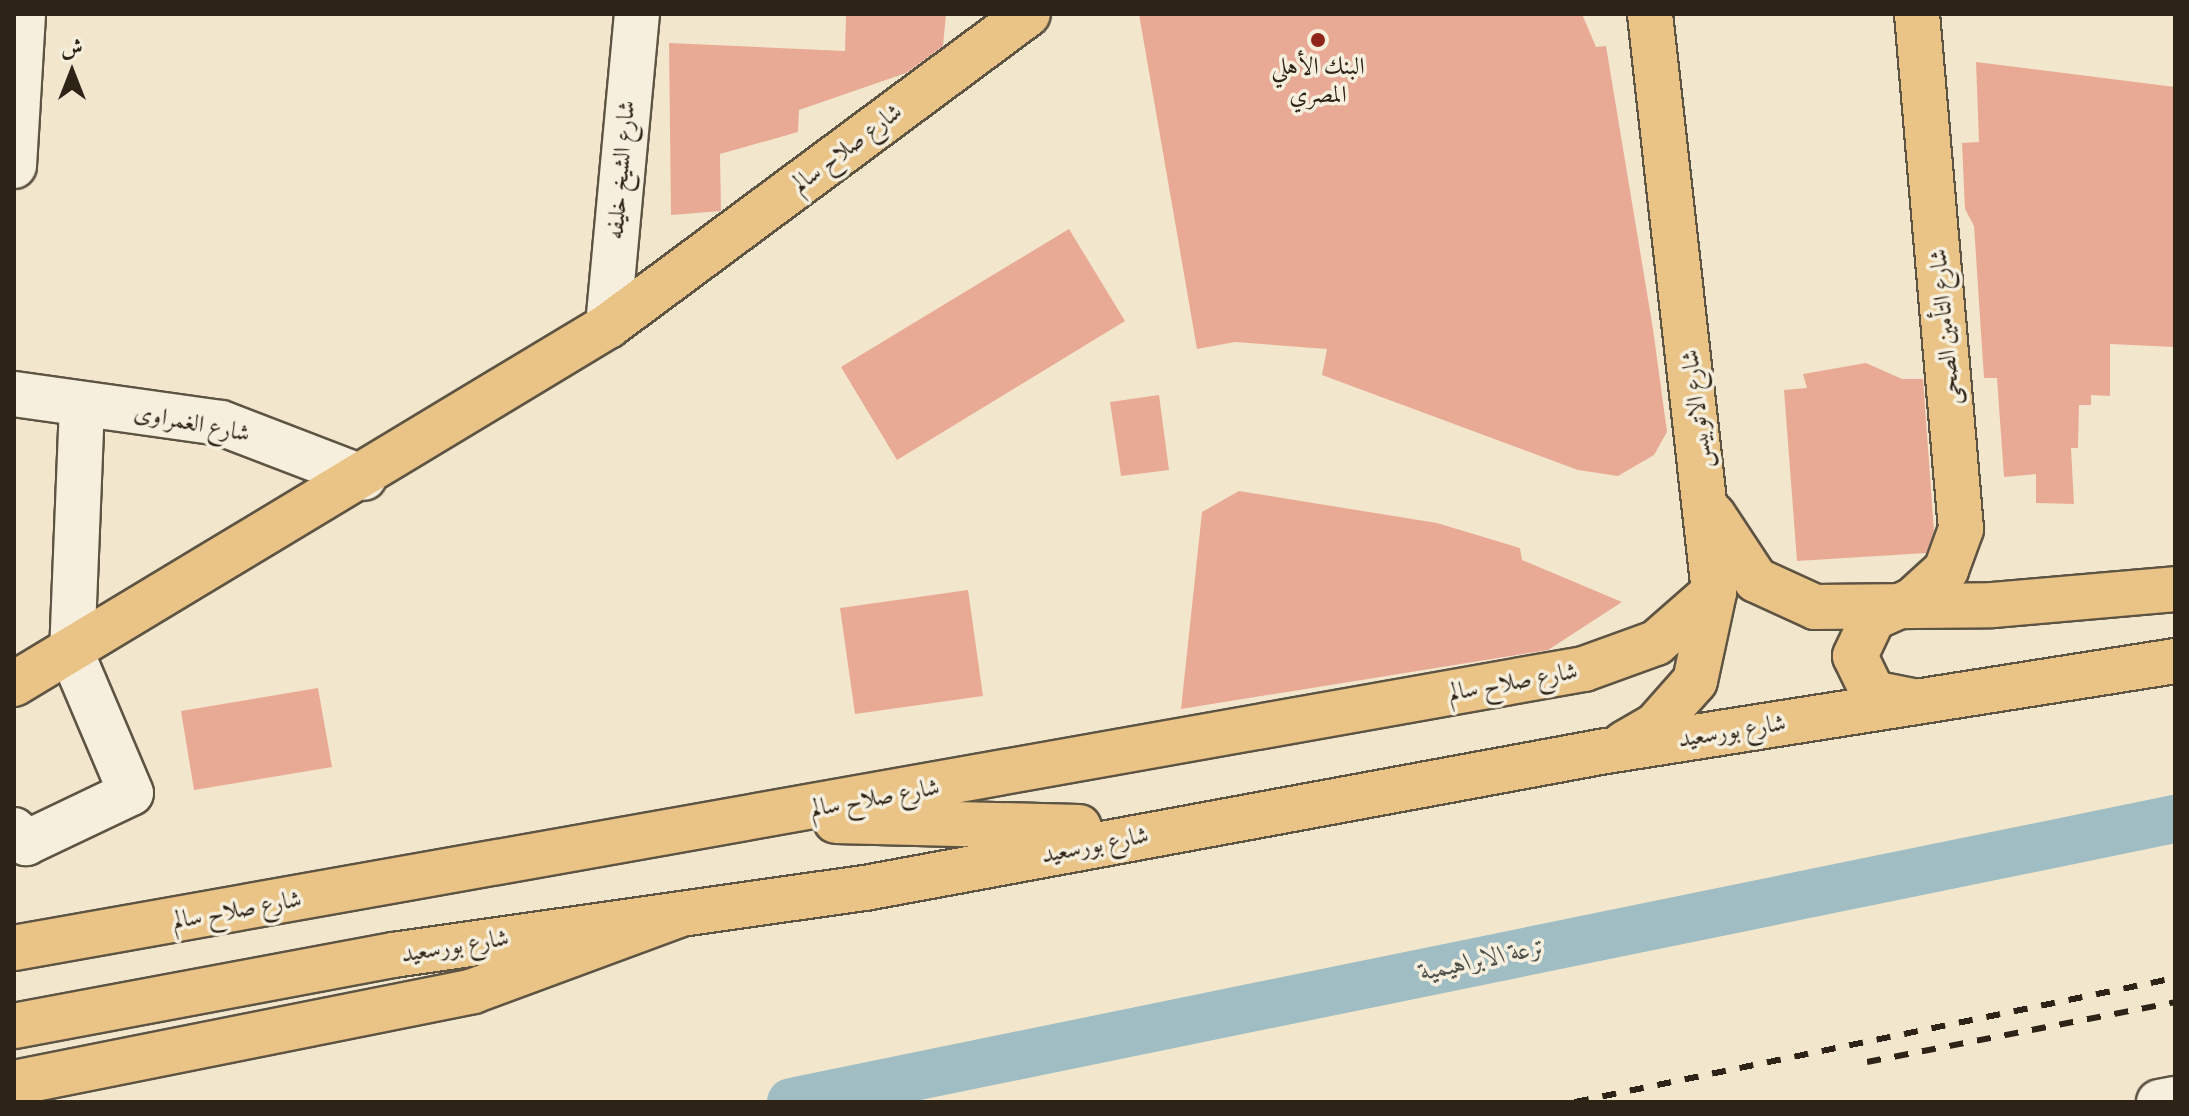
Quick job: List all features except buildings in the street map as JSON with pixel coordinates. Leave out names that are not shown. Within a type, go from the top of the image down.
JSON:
[{"type":"main road","name":"شارع صلاح سالم","points":[[14,684],[72,654],[608,326],[1026,14]]},
{"type":"main road","name":"شارع الاتوبيس","points":[[1600,752],[1655,726],[1686,693],[1706,653],[1714,592],[1708,498],[1650,14]]},
{"type":"main road","name":"شارع التأمين الصحى","points":[[1915,701],[1873,693],[1855,656],[1873,618],[1893,608],[1946,570],[1961,529],[1917,14]]},
{"type":"main road","points":[[1708,498],[1734,556],[1784,597],[1815,607],[1893,608],[2175,589]]},
{"type":"main road","name":"شارع صلاح سالم","points":[[14,948],[778,816],[1584,669],[1656,643],[1714,592]]},
{"type":"main road","name":"شارع بورسعيد","points":[[14,1026],[407,953],[679,915],[1600,752],[2175,661]]},
{"type":"main road","points":[[778,816],[1006,829],[1234,817]]},
{"type":"main road","points":[[14,1083],[473,991],[679,915]]},
{"type":"street","points":[[14,166],[23,14]]},
{"type":"street","name":"شارع الشيخ خليفه","points":[[608,326],[637,14]]},
{"type":"street","name":"شارع الغمراوى","points":[[14,394],[221,423],[364,478]]},
{"type":"street","points":[[14,830],[26,843],[130,798],[72,654],[82,405]]},
{"type":"waterway","name":"ترعة الابراهيمية","points":[[791,1102],[2175,819]]},
{"type":"railway","points":[[1575,1102],[2175,978]]},
{"type":"railway","points":[[1867,1062],[2175,1002]]},
{"type":"place","name":"البنك الأهلي المصري","points":[[1318,40]]}]
